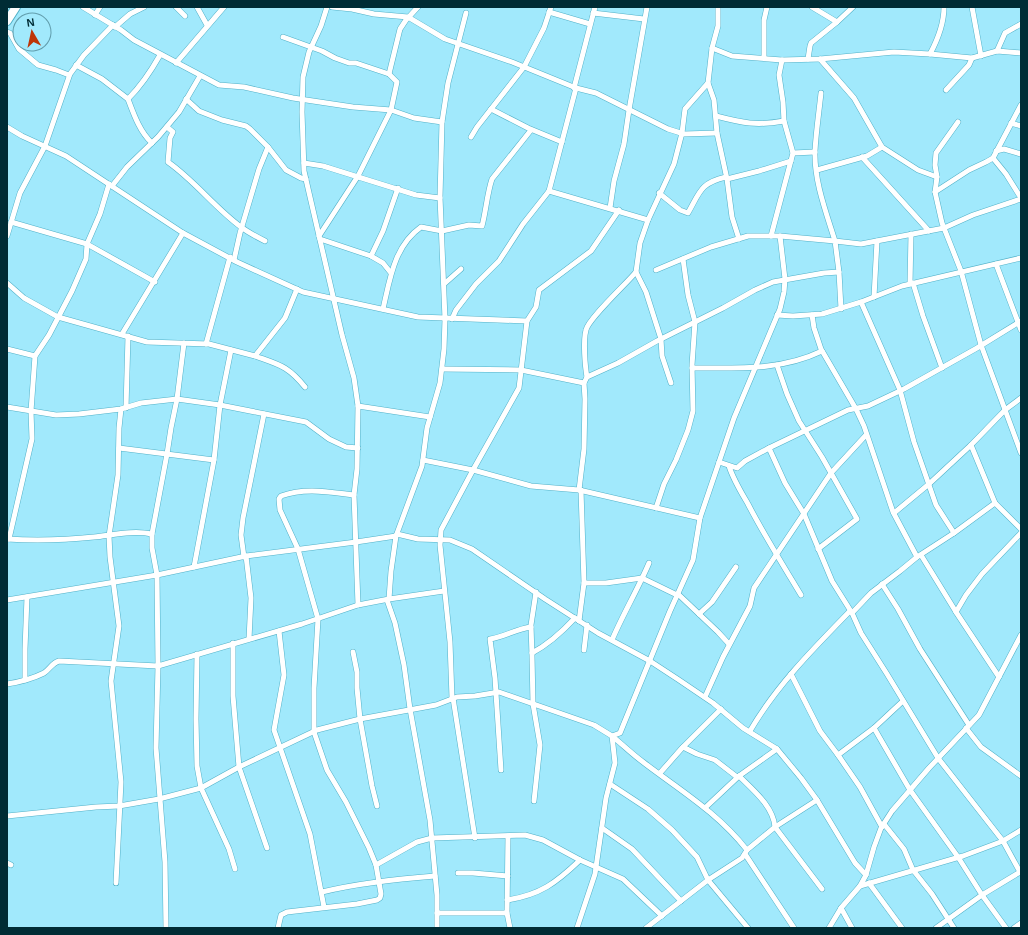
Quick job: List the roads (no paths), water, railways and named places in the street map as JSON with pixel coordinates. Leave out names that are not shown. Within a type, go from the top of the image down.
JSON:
[{"type":"highway","points":[[7,22],[16,7]]},
{"type":"street","points":[[83,7],[160,55],[219,85],[244,87],[303,100],[353,107],[391,110],[414,118],[442,122]]},
{"type":"street","points":[[95,15],[100,7]]},
{"type":"street","points":[[7,236],[20,193],[45,146],[69,75],[84,56],[114,26],[130,14],[144,7]]},
{"type":"street","points":[[176,7],[185,16]]},
{"type":"street","points":[[197,7],[207,25]]},
{"type":"street","points":[[176,63],[224,7]]},
{"type":"street","points":[[327,7],[321,26],[309,52],[303,77],[302,112],[304,163],[319,238],[335,298],[342,335],[354,378],[358,406],[358,469],[354,495],[358,605]]},
{"type":"street","points":[[332,7],[408,18],[445,39],[524,67],[575,88],[596,93],[668,129],[682,133],[717,133]]},
{"type":"street","points":[[388,74],[400,29],[418,7]]},
{"type":"street","points":[[452,319],[456,310],[476,284],[499,262],[523,224],[549,191],[590,24],[596,7]]},
{"type":"street","points":[[610,208],[614,181],[624,144],[647,7]]},
{"type":"street","points":[[718,7],[718,26],[712,48],[708,83],[714,100],[717,133],[727,178],[732,218],[739,239]]},
{"type":"street","points":[[764,58],[764,20],[767,7]]},
{"type":"street","points":[[812,7],[838,22]]},
{"type":"street","points":[[808,59],[811,43],[838,22],[853,7]]},
{"type":"street","points":[[930,54],[938,38],[944,15],[944,7]]},
{"type":"street","points":[[972,7],[981,56]]},
{"type":"street","points":[[470,137],[524,67],[544,28],[550,10],[590,24]]},
{"type":"street","points":[[437,928],[435,876],[430,820],[410,709],[404,665],[396,623],[388,599],[396,535],[423,460],[427,428],[440,383],[442,369],[445,318],[440,198],[442,122],[448,83],[466,13]]},
{"type":"street","points":[[593,13],[644,19]]},
{"type":"street","points":[[997,51],[1005,33],[1021,24]]},
{"type":"street","points":[[7,32],[10,34],[19,49],[38,65],[69,75]]},
{"type":"street","points":[[283,37],[312,47],[349,63],[356,63],[388,74],[397,82],[391,110],[358,176],[319,238]]},
{"type":"street","points":[[712,48],[732,56],[782,60],[820,59],[894,52],[972,58],[997,51],[1021,53]]},
{"type":"street","points":[[128,100],[138,90],[160,55]]},
{"type":"street","points":[[946,90],[969,65],[972,58]]},
{"type":"street","points":[[820,59],[854,98],[882,147],[918,170],[937,177]]},
{"type":"street","points":[[771,236],[793,153],[784,121],[780,75],[782,60]]},
{"type":"street","points":[[76,66],[102,79],[128,100],[146,138],[152,143]]},
{"type":"street","points":[[152,534],[130,532],[109,536],[64,540],[8,539],[32,439],[31,411],[35,356],[49,334],[72,291],[86,259],[87,244],[111,185],[167,127],[179,112],[200,76]]},
{"type":"street","points":[[588,377],[585,366],[586,329],[606,304],[636,272],[640,243],[648,220],[659,193],[674,164],[682,133],[685,109],[708,83]]},
{"type":"street","points":[[821,93],[815,152],[823,204],[835,241],[839,272],[841,309]]},
{"type":"street","points":[[186,99],[199,111],[222,120],[246,126],[268,147],[286,170],[306,179]]},
{"type":"street","points":[[935,192],[969,170],[992,158],[1021,105]]},
{"type":"street","points":[[491,109],[531,130],[562,142]]},
{"type":"street","points":[[716,116],[750,124],[767,124],[784,121]]},
{"type":"street","points":[[958,122],[936,153],[935,165],[937,177],[935,192],[944,228],[961,271],[981,345],[1021,453]]},
{"type":"street","points":[[1011,123],[1021,126]]},
{"type":"street","points":[[167,127],[172,132],[168,162],[184,173],[211,200],[242,227],[265,242]]},
{"type":"street","points":[[7,128],[66,156],[183,233],[303,292],[418,317],[528,321]]},
{"type":"street","points":[[382,309],[391,273],[398,255],[412,234],[421,228],[442,231],[469,225],[482,226],[492,179],[531,130]]},
{"type":"street","points":[[206,344],[259,169],[268,147]]},
{"type":"street","points":[[817,170],[867,156],[882,147]]},
{"type":"street","points":[[996,151],[1004,149],[1021,154]]},
{"type":"street","points":[[793,153],[815,152]]},
{"type":"street","points":[[862,157],[929,231]]},
{"type":"street","points":[[656,270],[711,248],[748,236],[780,236],[861,244],[944,228],[973,215],[1021,198],[1006,174],[992,158]]},
{"type":"street","points":[[659,193],[680,210],[688,213],[698,193],[706,185],[718,179],[759,171],[791,161]]},
{"type":"street","points":[[304,163],[323,166],[358,176],[416,195],[440,198]]},
{"type":"street","points":[[371,256],[383,231],[398,188]]},
{"type":"street","points":[[549,191],[619,210],[648,220]]},
{"type":"street","points":[[475,838],[452,698],[450,642],[444,591],[440,539],[441,530],[519,388],[528,321],[536,307],[539,290],[591,251],[619,210]]},
{"type":"street","points":[[11,222],[87,244],[155,282]]},
{"type":"street","points":[[116,883],[121,782],[111,681],[112,664],[119,626],[110,557],[109,536],[118,475],[119,428],[123,409],[125,335],[183,233]]},
{"type":"street","points":[[911,234],[911,283],[942,368]]},
{"type":"street","points":[[612,736],[620,733],[693,560],[700,518],[734,418],[778,315],[784,292],[785,280],[780,236]]},
{"type":"street","points":[[319,238],[371,256],[383,263],[391,273]]},
{"type":"street","points":[[874,297],[875,264],[878,241]]},
{"type":"street","points":[[778,315],[793,316],[822,314],[841,309],[911,283],[1021,258]]},
{"type":"street","points":[[656,508],[664,484],[676,460],[688,430],[693,411],[692,368],[695,322],[688,295],[683,259]]},
{"type":"street","points":[[996,264],[1021,330]]},
{"type":"street","points":[[444,284],[461,269]]},
{"type":"street","points":[[636,272],[646,292],[661,339],[662,356],[671,383]]},
{"type":"street","points":[[532,653],[558,636],[577,619],[584,583],[580,490],[584,449],[586,399],[584,383],[588,377],[618,363],[661,339],[724,308],[772,282],[824,273],[839,272]]},
{"type":"street","points":[[7,283],[24,298],[58,318],[147,342],[206,344],[255,356],[284,367],[295,375],[306,387]]},
{"type":"street","points":[[255,356],[285,318],[297,289]]},
{"type":"street","points":[[861,302],[900,390],[914,442],[936,505],[954,533]]},
{"type":"street","points":[[812,315],[814,328],[822,351],[856,409],[894,513],[919,556],[999,677]]},
{"type":"street","points":[[719,462],[737,468],[769,448],[806,430],[848,410],[868,406],[900,390],[942,368],[1019,322]]},
{"type":"street","points":[[166,928],[165,862],[156,748],[158,666],[157,575],[152,548],[152,534],[177,399],[184,343]]},
{"type":"street","points":[[7,349],[35,356]]},
{"type":"street","points":[[194,567],[214,460],[220,405],[231,350]]},
{"type":"street","points":[[692,368],[755,368],[795,362],[822,351]]},
{"type":"street","points":[[777,365],[787,394],[799,421],[806,430],[857,519],[818,549]]},
{"type":"street","points":[[442,369],[521,370],[584,383]]},
{"type":"street","points":[[894,513],[929,484],[971,445],[1005,410],[1021,398]]},
{"type":"street","points":[[7,407],[56,415],[79,414],[123,409],[141,403],[177,399],[220,405],[306,422],[329,439],[346,446],[358,448]]},
{"type":"street","points":[[358,406],[430,417]]},
{"type":"street","points":[[249,639],[251,598],[241,535],[243,518],[264,414]]},
{"type":"street","points":[[705,697],[750,606],[754,588],[831,473],[866,435]]},
{"type":"street","points":[[971,445],[995,503],[1021,529]]},
{"type":"street","points":[[119,448],[214,460]]},
{"type":"street","points":[[769,448],[785,484],[804,514],[832,581],[851,612],[861,633],[938,758],[1003,841],[1020,873],[982,895],[936,928]]},
{"type":"street","points":[[423,460],[473,470],[531,486],[580,490],[700,518]]},
{"type":"street","points":[[729,466],[734,479],[776,555],[801,595]]},
{"type":"street","points":[[278,928],[281,915],[287,912],[377,900],[380,898],[381,894],[376,865],[369,848],[346,802],[327,770],[314,732],[314,688],[318,619],[298,549],[280,510],[279,499],[280,496],[296,491],[317,491],[354,495]]},
{"type":"street","points":[[750,731],[758,717],[806,656],[870,593],[919,556],[995,503]]},
{"type":"street","points":[[956,612],[966,595],[982,574],[1021,533]]},
{"type":"street","points":[[7,600],[113,581],[157,575],[245,556],[356,542],[396,535],[418,539],[450,540],[472,549],[587,626],[650,661],[705,697],[750,731],[777,749],[801,778],[855,863],[866,875]]},
{"type":"street","points":[[612,640],[620,619],[649,563]]},
{"type":"street","points":[[700,614],[709,606],[736,567]]},
{"type":"street","points":[[584,583],[606,583],[642,578],[677,595],[700,614],[730,644]]},
{"type":"street","points":[[882,584],[980,747],[1021,776]]},
{"type":"street","points":[[7,684],[25,680],[45,672],[54,663],[59,661],[158,666],[279,631],[358,605],[444,591]]},
{"type":"street","points":[[534,801],[540,745],[533,704],[531,627],[536,592]]},
{"type":"street","points":[[25,680],[27,597]]},
{"type":"street","points":[[584,650],[587,626]]},
{"type":"street","points":[[502,770],[490,639],[501,638],[520,628],[531,627]]},
{"type":"street","points":[[279,631],[284,675],[274,730],[310,834],[324,907]]},
{"type":"street","points":[[829,928],[841,908],[860,886],[866,875],[874,847],[883,825],[892,811],[938,758],[979,715],[1021,635]]},
{"type":"street","points":[[234,644],[233,696],[239,767],[267,848]]},
{"type":"street","points":[[352,652],[357,672],[360,719],[377,806]]},
{"type":"street","points":[[197,654],[196,766],[201,788],[228,849],[235,869]]},
{"type":"street","points":[[791,674],[820,731],[860,787],[883,825],[904,849],[914,870],[954,928]]},
{"type":"street","points":[[7,816],[119,806],[159,799],[201,788],[239,767],[314,732],[360,719],[436,705],[452,698],[499,692],[594,725],[612,736],[643,762],[706,807],[734,833],[794,928]]},
{"type":"street","points":[[838,755],[874,728],[903,701]]},
{"type":"street","points":[[660,773],[683,747],[721,709]]},
{"type":"street","points":[[874,728],[910,790],[1006,928]]},
{"type":"street","points":[[577,928],[595,874],[602,828],[615,763],[612,736]]},
{"type":"street","points":[[683,747],[697,754],[715,760],[738,776],[757,793],[768,809],[775,827],[822,889]]},
{"type":"street","points":[[706,807],[738,776],[777,749]]},
{"type":"street","points":[[610,784],[648,809],[672,830],[697,857],[708,880],[748,928]]},
{"type":"street","points":[[646,928],[708,880],[742,858],[746,852],[775,827],[816,800]]},
{"type":"street","points":[[602,828],[632,849],[650,866],[681,901]]},
{"type":"street","points":[[860,886],[958,857],[1003,841],[1021,830]]},
{"type":"street","points":[[376,865],[417,842],[432,838],[475,838],[524,835],[542,840],[580,860],[623,879],[662,916]]},
{"type":"street","points":[[508,836],[507,912],[510,928]]},
{"type":"street","points":[[507,900],[522,898],[546,889],[580,860]]},
{"type":"street","points":[[458,873],[508,876]]},
{"type":"street","points":[[322,892],[378,881],[435,876]]},
{"type":"street","points":[[869,883],[902,928]]},
{"type":"street","points":[[841,908],[852,928]]},
{"type":"street","points":[[437,912],[507,912]]},
{"type":"street","points":[[1014,928],[1021,923]]}]
